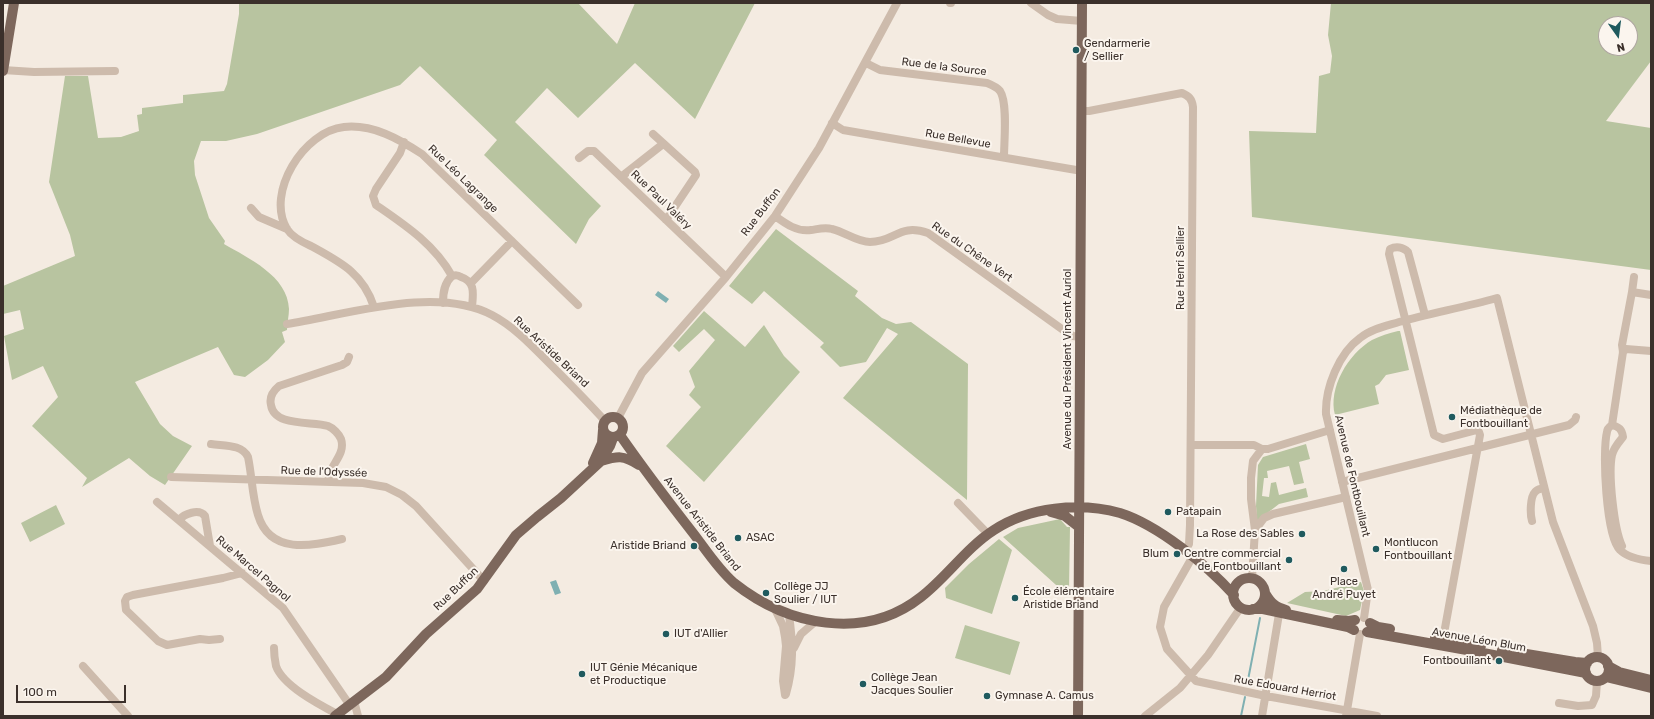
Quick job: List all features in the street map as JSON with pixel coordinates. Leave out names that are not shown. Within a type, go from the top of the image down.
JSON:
[{"type":"main road","points":[[3,70],[5,44],[14,3]]},
{"type":"main road","name":"Avenue du Président Vincent Auriol","points":[[1078,716],[1082,3]]},
{"type":"main road","points":[[612,417],[618,418],[623,426],[616,436],[607,436],[604,425],[612,417]]},
{"type":"main road","name":"Rue Buffon","points":[[587,474],[597,457],[602,443],[604,425]]},
{"type":"main road","name":"Rue Buffon","points":[[336,715],[386,678],[426,634],[477,589],[516,535],[561,498],[601,461],[616,436]]},
{"type":"main road","name":"Avenue Aristide Briand","points":[[616,436],[642,467],[718,567],[733,582],[775,609],[789,615],[816,621],[857,624],[873,621],[896,612],[923,596],[988,534],[1011,521],[1035,513],[1052,509],[1079,508]]},
{"type":"main road","points":[[601,461],[617,456],[630,459],[642,467]]},
{"type":"main road","points":[[1079,508],[1120,514],[1144,524],[1168,538],[1189,553],[1223,582],[1234,595],[1235,600],[1241,607]]},
{"type":"main road","points":[[1035,513],[1059,514],[1065,516],[1079,527]]},
{"type":"main road","points":[[1223,582],[1239,582],[1252,578]]},
{"type":"main road","name":"Avenue Léon Blum","points":[[1252,578],[1261,583],[1271,603],[1285,609],[1478,652],[1586,673],[1590,678],[1651,688]]},
{"type":"main road","points":[[1234,595],[1236,586],[1239,582]]},
{"type":"main road","points":[[1253,609],[1262,603],[1265,593]]},
{"type":"main road","name":"Avenue Léon Blum","points":[[1241,607],[1249,610],[1263,609],[1279,614],[1348,627],[1378,627],[1587,663]]},
{"type":"main road","points":[[1586,673],[1585,670],[1587,663],[1592,658],[1598,657],[1604,660],[1608,666],[1619,672],[1651,680]]},
{"type":"main road","points":[[1601,679],[1608,670],[1608,666]]},
{"type":"street","name":"Rue Buffon","points":[[618,418],[642,373],[726,277],[775,216],[819,148],[897,3]]},
{"type":"street","points":[[1031,3],[1048,15],[1057,19],[1082,21]]},
{"type":"street","name":"Rue de la Source","points":[[866,63],[880,70],[987,83],[995,86],[999,90],[1004,104],[1004,158]]},
{"type":"street","points":[[3,70],[34,72],[116,71]]},
{"type":"street","name":"Rue Henri Sellier","points":[[1081,111],[1182,93],[1188,96],[1192,101],[1191,445],[1189,553],[1164,607],[1160,627],[1167,650],[1190,676]]},
{"type":"street","name":"Rue Bellevue","points":[[832,124],[843,130],[1082,171]]},
{"type":"street","name":"Rue Léo Lagrange","points":[[287,230],[282,212],[283,187],[289,171],[301,152],[320,134],[332,129],[344,126],[365,127],[384,132],[404,142],[422,154],[578,305]]},
{"type":"street","points":[[653,134],[695,172],[696,175],[666,220]]},
{"type":"street","points":[[404,142],[400,153],[376,189],[373,196],[373,201],[410,228],[426,242],[452,276]]},
{"type":"street","points":[[621,177],[663,144]]},
{"type":"street","name":"Rue Paul Valéry","points":[[579,158],[588,151],[594,151],[726,277]]},
{"type":"street","points":[[251,208],[259,217],[287,230],[301,241],[340,262],[356,274],[368,292],[374,307]]},
{"type":"street","name":"Rue du Chêne Vert","points":[[775,216],[789,226],[799,230],[823,228],[832,229],[868,242],[879,241],[910,230],[919,230],[928,233],[1066,332],[1073,336],[1080,337]]},
{"type":"street","points":[[471,283],[512,241]]},
{"type":"street","points":[[1424,315],[1408,252],[1405,249],[1390,249],[1389,254],[1434,435],[1443,439],[1477,430],[1480,435],[1443,639]]},
{"type":"street","points":[[443,302],[443,294],[447,280],[456,275],[467,279],[471,283],[473,289],[472,307]]},
{"type":"street","points":[[1634,276],[1622,345],[1623,352],[1612,425],[1607,431],[1608,504],[1614,541],[1620,550],[1642,560],[1651,561]]},
{"type":"street","points":[[1632,292],[1651,295]]},
{"type":"street","name":"Avenue de Fontbouillant","points":[[1346,713],[1368,590],[1326,414],[1328,387],[1343,356],[1359,338],[1369,332],[1424,315],[1497,298],[1553,522],[1596,634],[1598,657]]},
{"type":"street","name":"Rue Aristide Briand","points":[[287,324],[374,307],[404,303],[443,302],[472,307],[492,315],[507,324],[538,352],[604,425]]},
{"type":"street","points":[[1623,352],[1630,348],[1651,351]]},
{"type":"street","points":[[328,482],[330,471],[342,452],[340,438],[336,431],[329,426],[279,418],[270,406],[270,399],[274,391],[279,386],[342,365],[347,362],[349,358]]},
{"type":"street","points":[[1342,482],[1478,447],[1569,426],[1576,417]]},
{"type":"street","points":[[1612,425],[1618,427],[1623,436],[1612,453],[1611,478],[1620,542],[1626,554]]},
{"type":"street","points":[[1191,445],[1254,446],[1262,449],[1268,449],[1330,430]]},
{"type":"street","points":[[211,444],[239,448],[246,451],[258,515],[261,524],[269,535],[287,544],[313,545],[342,540]]},
{"type":"street","points":[[1252,578],[1255,530],[1251,499],[1251,478],[1253,461],[1262,449]]},
{"type":"street","name":"Rue de l'Odyssée","points":[[171,477],[362,483],[386,487],[402,495],[416,506],[484,581]]},
{"type":"street","points":[[1532,521],[1530,514],[1534,492],[1544,488]]},
{"type":"street","points":[[1255,530],[1264,518],[1273,514],[1346,497]]},
{"type":"street","name":"Rue Marcel Pagnol","points":[[157,502],[283,608],[351,703],[358,716]]},
{"type":"street","points":[[958,503],[988,534]]},
{"type":"street","points":[[179,520],[183,516],[199,512],[202,513],[204,516],[210,546]]},
{"type":"street","points":[[220,639],[200,639],[167,645],[158,641],[126,610],[124,601],[127,597],[133,595],[242,573]]},
{"type":"street","points":[[1145,716],[1180,688],[1208,655],[1241,607]]},
{"type":"street","points":[[775,609],[783,626],[785,637],[786,646],[782,681],[786,694],[793,649],[789,615]]},
{"type":"street","points":[[1262,716],[1279,614]]},
{"type":"street","points":[[793,649],[802,634],[816,621]]},
{"type":"street","points":[[274,648],[277,668],[288,683],[320,706],[336,715]]},
{"type":"street","points":[[83,666],[128,716]]},
{"type":"street","name":"Rue Edouard Herriot","points":[[1190,676],[1201,683],[1346,713],[1378,716]]},
{"type":"street","points":[[1559,703],[1578,706],[1592,705],[1601,679]]},
{"type":"green space","points":[[239,3],[578,3],[617,44],[635,3],[755,3],[695,119],[635,63],[578,118],[547,88],[515,122],[601,206],[589,219],[576,244],[484,155],[497,140],[420,66],[400,85],[257,134],[226,141],[201,141],[194,161],[195,175],[209,218],[225,241],[224,244],[265,269],[282,287],[287,297],[289,309],[287,330],[282,332],[285,342],[268,360],[245,377],[234,375],[218,347],[135,382],[160,424],[173,436],[192,446],[165,485],[150,476],[129,458],[82,487],[87,478],[32,426],[58,397],[43,366],[12,380],[4,336],[24,329],[20,310],[3,314],[3,286],[75,256],[70,235],[49,182],[65,76],[88,76],[98,138],[121,137],[139,131],[137,115],[142,114],[142,108],[183,103],[183,95],[224,91],[227,84],[239,14]]},
{"type":"green space","points":[[1331,3],[1651,3],[1651,61],[1606,121],[1651,128],[1651,270],[1252,217],[1249,131],[1316,133],[1319,76],[1330,73],[1332,56],[1328,35]]},
{"type":"green space","points":[[776,229],[858,291],[855,296],[882,318],[896,324],[911,322],[968,364],[967,500],[843,398],[898,334],[887,328],[866,362],[840,367],[820,347],[824,343],[764,291],[752,304],[729,286]]},
{"type":"green space","points":[[704,311],[745,347],[764,325],[784,356],[800,372],[704,482],[666,446],[701,407],[689,395],[695,387],[689,371],[715,340],[704,329],[679,352],[673,346]]},
{"type":"green space","points":[[1400,331],[1409,370],[1386,375],[1379,384],[1375,386],[1379,404],[1335,415],[1334,394],[1337,383],[1348,363],[1363,346],[1372,340]]},
{"type":"green space","points":[[1306,444],[1310,459],[1299,462],[1304,483],[1294,485],[1289,466],[1267,471],[1268,478],[1264,478],[1262,496],[1269,497],[1271,483],[1276,482],[1279,495],[1306,488],[1308,497],[1279,504],[1257,521],[1256,506],[1258,465],[1263,457]]},
{"type":"green space","points":[[56,505],[65,524],[30,542],[21,523]]},
{"type":"green space","points":[[1060,519],[1067,527],[1070,527],[1069,590],[1066,594],[1003,537],[1018,528]]},
{"type":"green space","points":[[999,539],[1012,550],[992,614],[946,598],[945,588],[969,564]]},
{"type":"green space","points":[[1361,582],[1364,591],[1360,610],[1346,616],[1287,603],[1305,592],[1323,591]]},
{"type":"green space","points":[[965,625],[1020,642],[1010,675],[955,658]]},
{"type":"water","points":[[658,291],[669,299],[666,303],[655,295]]},
{"type":"water","points":[[556,580],[561,593],[555,595],[550,582]]},
{"type":"waterway","points":[[1247,685],[1260,618]]},
{"type":"waterway","points":[[1241,716],[1245,697]]},
{"type":"place","name":"Gendarmerie / Sellier","points":[[1076,50]]},
{"type":"place","name":"Médiathèque de Fontbouillant","points":[[1452,417]]},
{"type":"place","name":"Patapain","points":[[1168,512]]},
{"type":"place","name":"La Rose des Sables","points":[[1302,534]]},
{"type":"place","name":"ASAC","points":[[738,538]]},
{"type":"place","name":"Aristide Briand","points":[[694,546]]},
{"type":"place","name":"Montlucon Fontbouillant","points":[[1376,549]]},
{"type":"place","name":"Blum","points":[[1177,554]]},
{"type":"place","name":"Centre commercial de Fontbouillant","points":[[1289,560]]},
{"type":"place","name":"Place André Puyet","points":[[1344,569]]},
{"type":"place","name":"Collège JJ Soulier / IUT","points":[[766,593]]},
{"type":"place","name":"École élémentaire Aristide Briand","points":[[1015,598]]},
{"type":"place","name":"IUT d'Allier","points":[[666,634]]},
{"type":"place","name":"Fontbouillant","points":[[1499,661]]},
{"type":"place","name":"IUT Génie Mécanique et Productique","points":[[582,674]]},
{"type":"place","name":"Collège Jean Jacques Soulier","points":[[863,684]]},
{"type":"place","name":"Gymnase A. Camus","points":[[987,696]]}]
